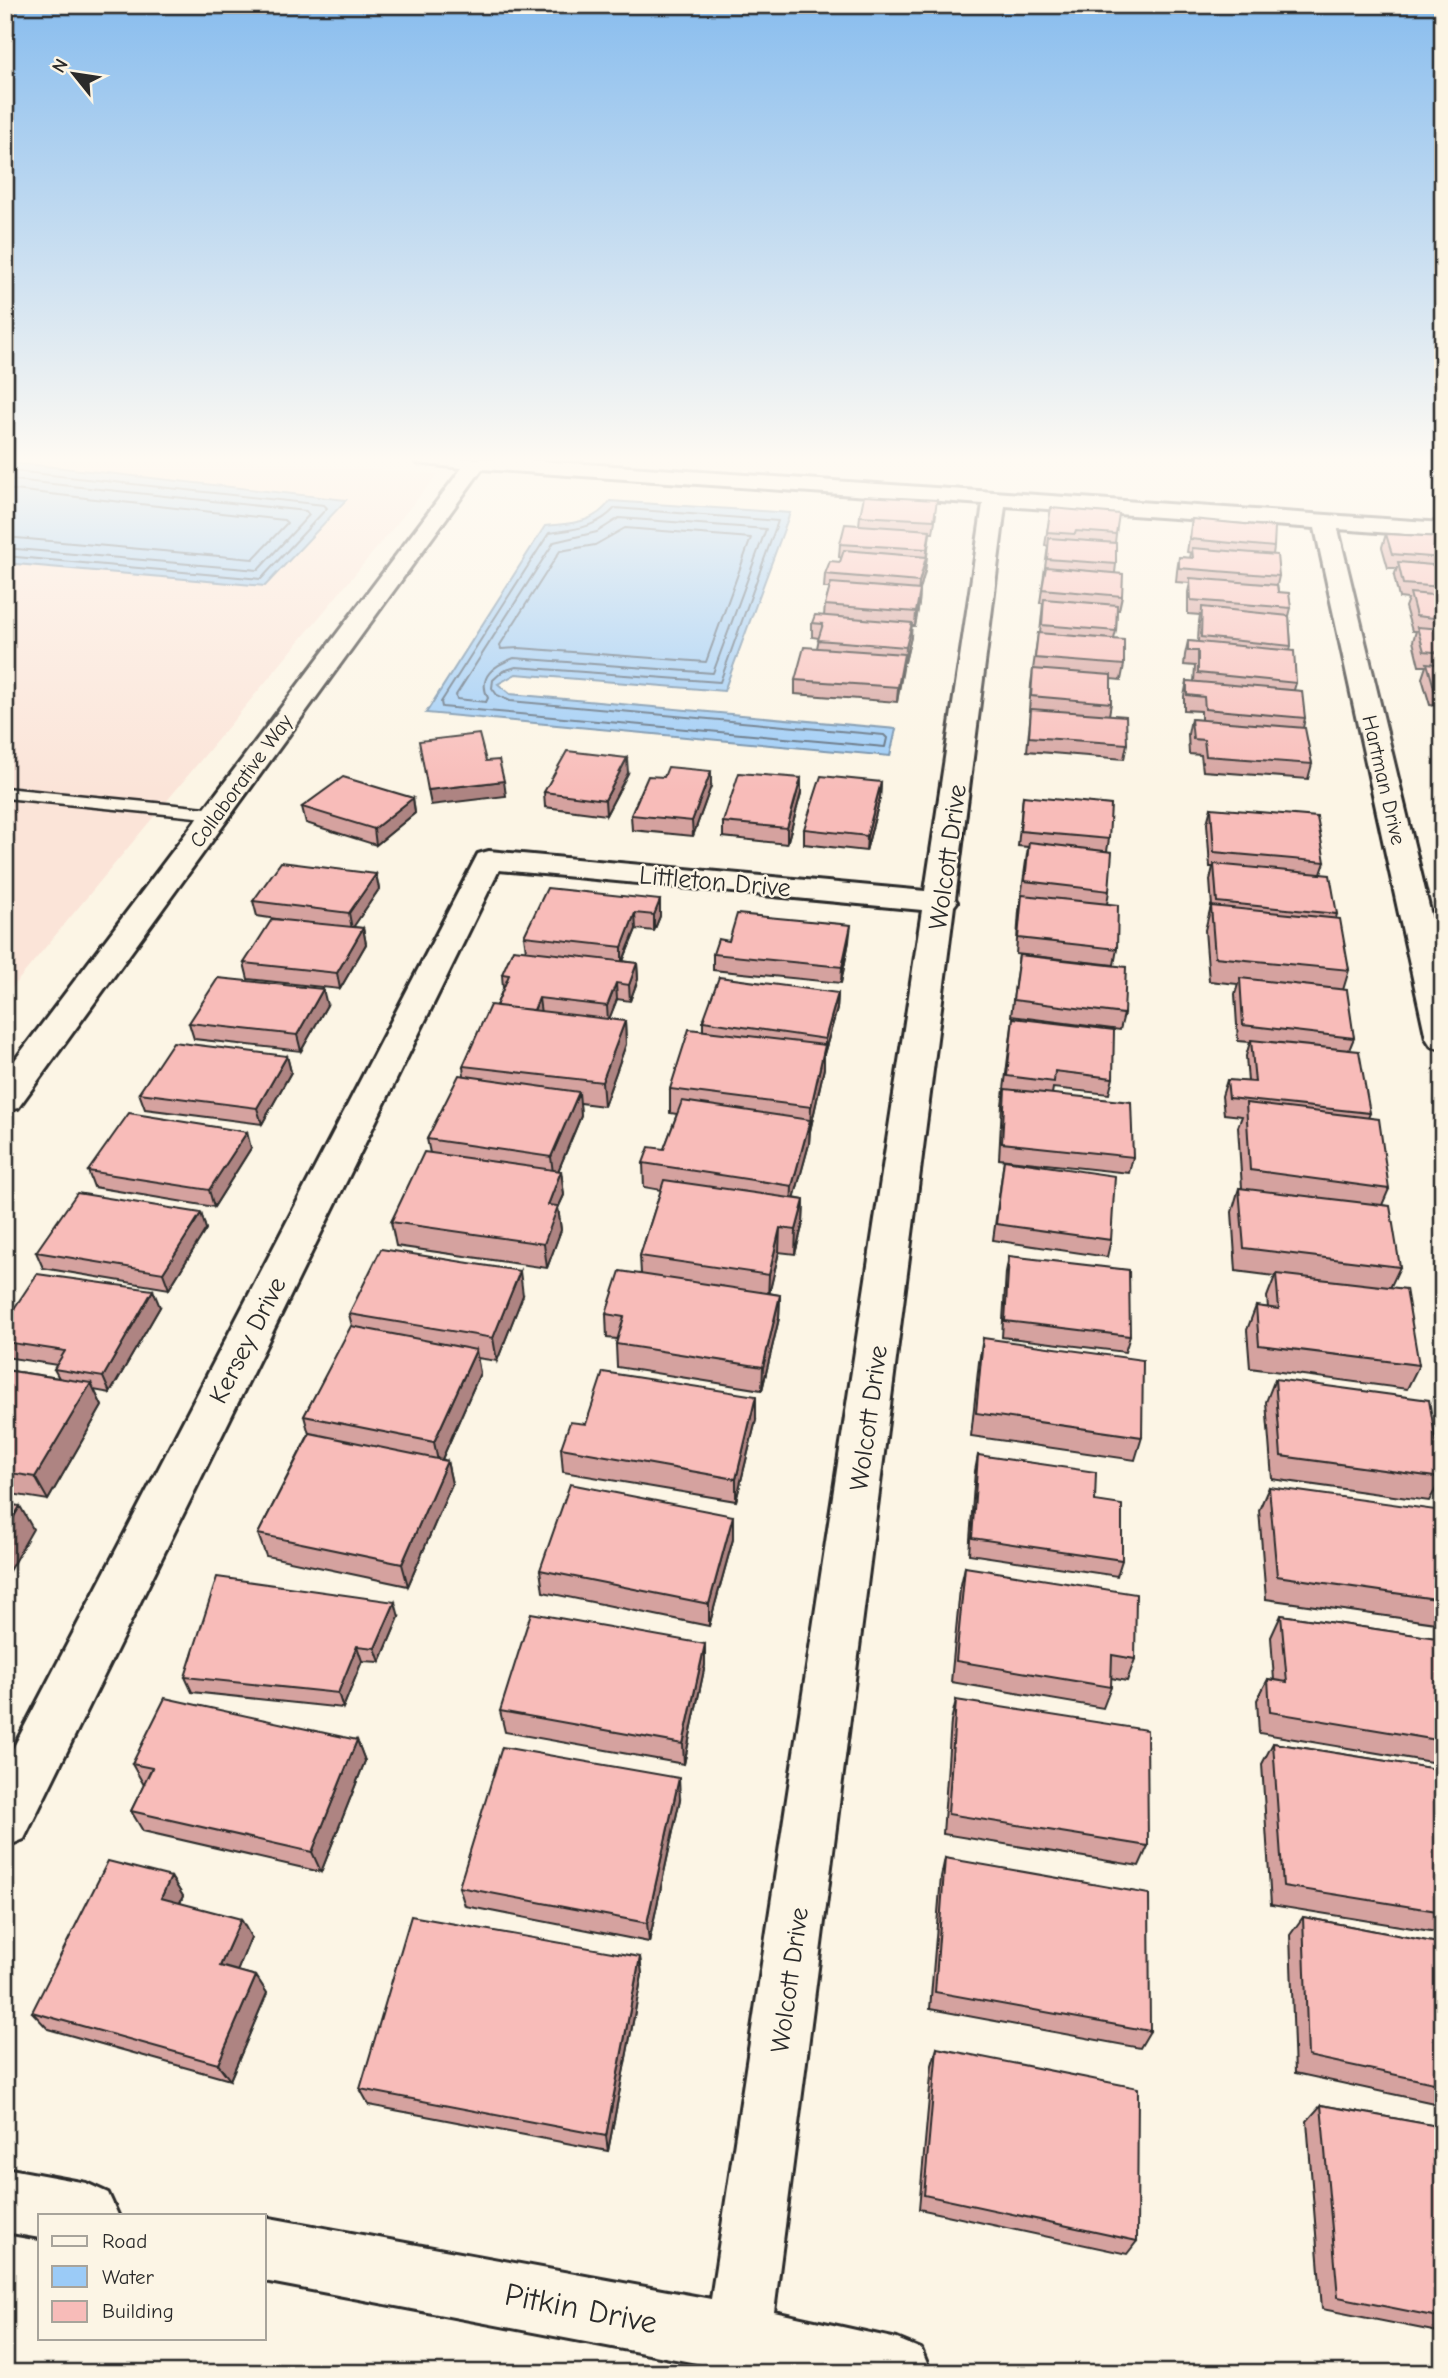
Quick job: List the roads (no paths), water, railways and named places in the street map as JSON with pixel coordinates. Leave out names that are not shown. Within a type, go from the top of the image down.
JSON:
[{"type":"street","name":"Collaborative Way","points":[[5,1099],[397,570]]},
{"type":"street","name":"Wolcott Drive","points":[[738,2337],[985,570]]},
{"type":"street","name":"Hartman Drive","points":[[1336,570],[1443,1038]]},
{"type":"street","name":"Littleton Drive","points":[[489,860],[941,902]]},
{"type":"street","name":"Kersey Drive","points":[[5,1821],[489,860]]},
{"type":"street","points":[[5,2200],[81,2214]]},
{"type":"street","name":"Pitkin Drive","points":[[266,2249],[738,2337],[897,2373]]},
{"type":"lane","points":[[5,793],[216,814]]},
{"type":"water","points":[[84,570],[280,570],[265,586]]},
{"type":"water","points":[[517,570],[769,570],[724,691],[516,674],[498,684],[510,694],[896,729],[890,756],[426,713]]}]
